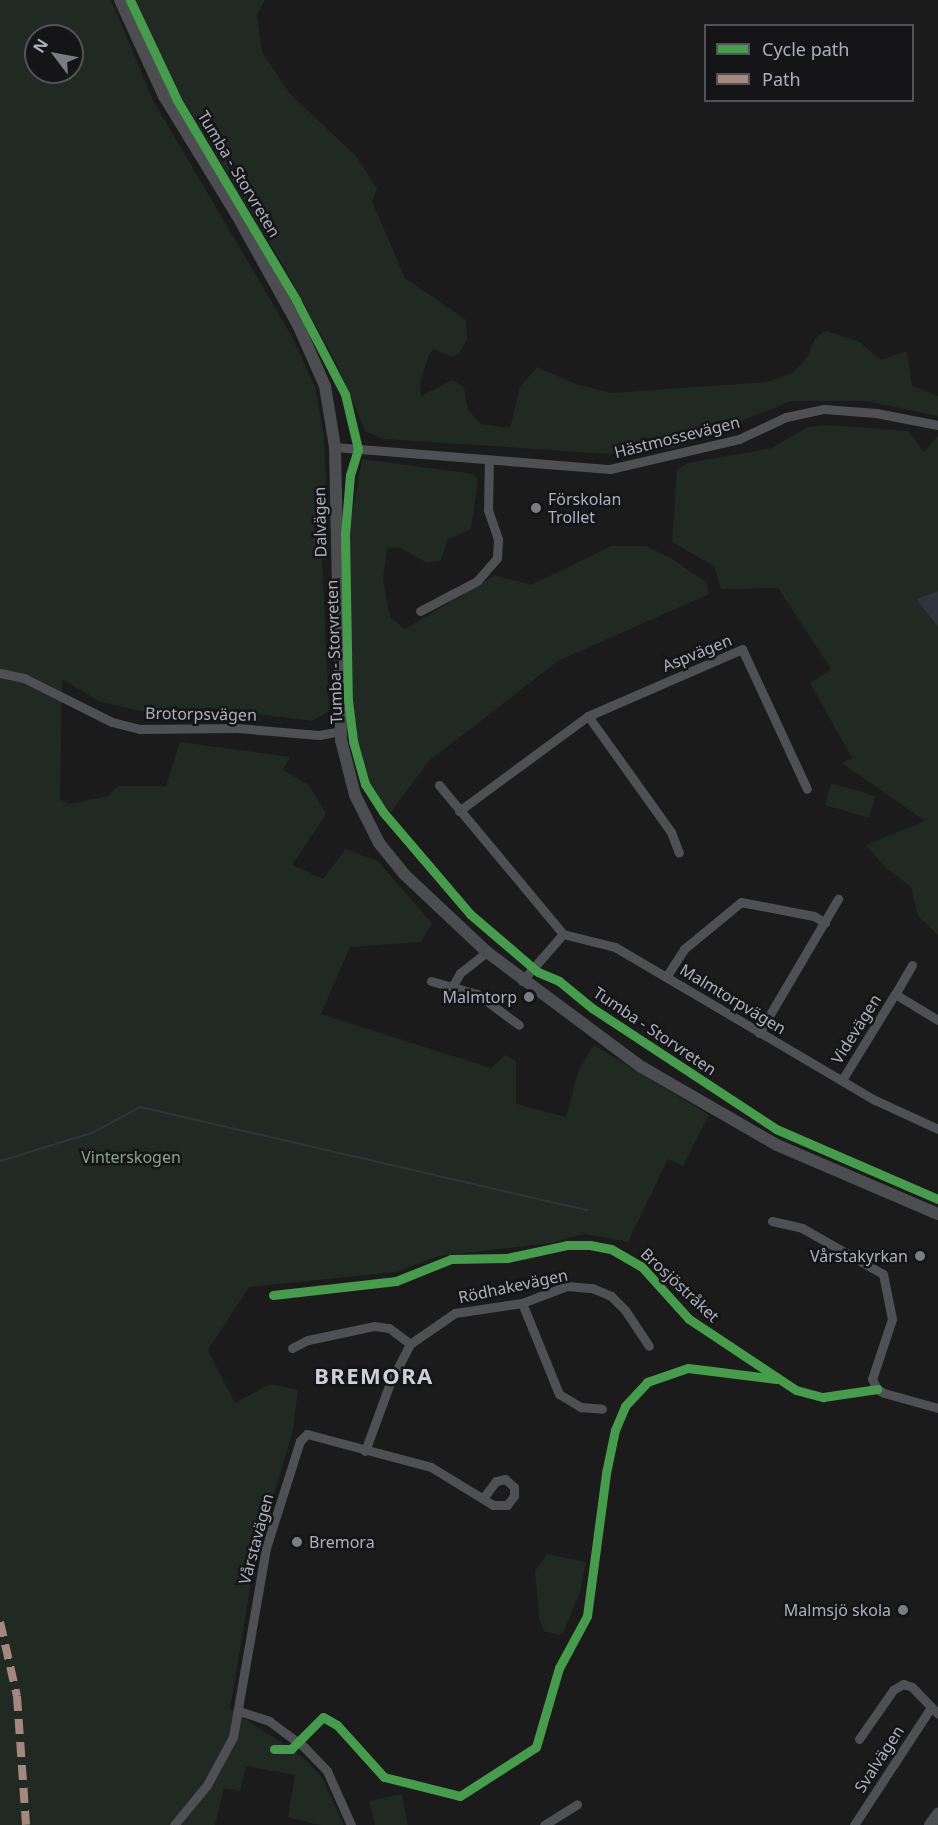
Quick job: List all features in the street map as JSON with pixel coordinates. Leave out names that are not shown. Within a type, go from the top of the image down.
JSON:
[{"type":"main road","name":"Dalvägen","points":[[120,0],[164,96],[237,215],[299,327],[325,386],[335,447],[343,753],[355,795],[379,843],[404,874],[487,952],[522,981],[640,1066],[733,1122],[938,1215]]},
{"type":"main road","points":[[930,1825],[938,1814]]},
{"type":"street","name":"Hästmossevägen","points":[[335,447],[609,469],[739,439],[786,417],[824,409],[876,412],[938,425]]},
{"type":"street","points":[[420,611],[477,581],[497,558],[498,539],[488,510],[489,460]]},
{"type":"street","name":"Aspvägen","points":[[459,811],[588,716],[742,649],[807,789]]},
{"type":"street","name":"Brotorpsvägen","points":[[0,673],[24,678],[112,722],[140,729],[237,728],[319,735],[341,731]]},
{"type":"street","points":[[588,716],[671,832],[679,853]]},
{"type":"street","points":[[439,785],[563,934],[522,981]]},
{"type":"street","points":[[759,1033],[838,899]]},
{"type":"street","points":[[666,976],[684,949],[741,902],[814,916],[825,923]]},
{"type":"street","name":"Malmtorpvägen","points":[[563,934],[615,947],[874,1100],[938,1129]]},
{"type":"street","points":[[452,987],[460,973],[487,952]]},
{"type":"street","name":"Videvägen","points":[[842,1080],[912,965]]},
{"type":"street","points":[[431,981],[477,994],[519,1025]]},
{"type":"street","name":"Videvägen","points":[[895,994],[938,1020]]},
{"type":"street","points":[[772,1221],[802,1228],[883,1274],[892,1319],[872,1379],[877,1389],[884,1393],[938,1408]]},
{"type":"street","name":"Rödhakevägen","points":[[365,1450],[390,1383],[410,1344],[455,1313],[522,1303],[567,1286],[592,1288],[611,1296],[625,1310],[649,1346]]},
{"type":"street","points":[[522,1303],[559,1394],[581,1407],[602,1409]]},
{"type":"street","points":[[292,1348],[308,1340],[374,1326],[389,1328],[410,1344]]},
{"type":"street","name":"Vårstavägen","points":[[174,1825],[216,1772],[233,1737],[266,1548],[300,1441],[307,1434],[431,1467],[483,1498]]},
{"type":"street","points":[[859,1739],[893,1690],[903,1684],[912,1687],[934,1711]]},
{"type":"street","name":"Svalvägen","points":[[854,1825],[934,1711]]},
{"type":"street","points":[[239,1712],[269,1721],[304,1747],[327,1771],[351,1825]]},
{"type":"street","points":[[544,1825],[577,1804]]},
{"type":"green space","name":"Vinterskogen","points":[[0,0],[111,0],[154,102],[290,333],[316,389],[324,437],[326,479],[321,535],[329,711],[312,721],[208,708],[155,714],[100,702],[62,679],[60,799],[68,804],[108,796],[118,786],[166,786],[180,742],[290,757],[283,770],[309,785],[326,814],[292,865],[323,879],[346,849],[378,861],[432,924],[421,942],[350,947],[321,1014],[491,1068],[505,1055],[516,1061],[516,1104],[566,1117],[579,1069],[594,1045],[709,1115],[683,1166],[668,1159],[628,1242],[584,1234],[552,1243],[439,1256],[396,1272],[249,1287],[208,1350],[235,1403],[270,1384],[298,1390],[293,1430],[255,1559],[230,1709],[300,1755],[322,1777],[344,1825],[321,1825],[288,1817],[295,1775],[246,1766],[240,1791],[224,1788],[215,1825],[0,1825]]},
{"type":"green space","points":[[134,0],[265,0],[257,15],[262,52],[291,95],[355,155],[377,188],[372,201],[405,278],[466,320],[467,340],[459,353],[453,357],[434,349],[429,354],[420,383],[421,396],[452,380],[464,387],[468,410],[481,424],[510,428],[520,387],[537,367],[576,384],[611,393],[767,382],[793,373],[807,357],[815,338],[826,331],[860,342],[881,360],[907,351],[912,386],[938,396],[938,416],[866,401],[791,401],[674,448],[625,455],[384,439],[365,431],[339,369],[288,274],[176,88]]},
{"type":"green space","points":[[827,425],[908,431],[924,452],[938,436],[938,591],[916,599],[938,627],[938,935],[918,916],[911,887],[885,867],[866,845],[925,821],[842,763],[852,758],[810,683],[831,669],[778,588],[721,589],[714,566],[672,542],[677,470],[688,463],[772,448],[807,427]]},
{"type":"green space","points":[[362,459],[473,474],[478,480],[471,529],[448,539],[441,560],[427,563],[399,547],[387,548],[383,580],[388,608],[391,618],[405,629],[495,575],[531,585],[611,546],[646,546],[671,558],[707,583],[709,594],[558,661],[429,761],[391,812],[368,785],[356,734],[349,649],[348,536]]},
{"type":"green space","points":[[831,783],[876,796],[869,818],[825,805]]},
{"type":"green space","points":[[547,1554],[586,1562],[580,1593],[563,1633],[558,1635],[544,1631],[539,1619],[535,1571]]},
{"type":"green space","points":[[402,1794],[408,1825],[375,1825],[369,1801]]},
{"type":"shaded area","points":[[938,591],[938,627],[916,599]]},
{"type":"waterway","points":[[0,1161],[94,1132],[140,1107],[587,1210]]},
{"type":"marked path","points":[[0,1622],[17,1696],[26,1825]]},
{"type":"cycle path","name":"Tumba - Storvreten","points":[[130,0],[177,100],[296,300],[345,394],[358,449],[350,475],[345,534],[348,700],[353,741],[365,784],[383,812],[470,914],[538,972],[559,981],[592,1008],[776,1129],[938,1199]]},
{"type":"cycle path","name":"Brosjöstråket","points":[[273,1295],[396,1281],[451,1259],[507,1258],[567,1245],[590,1245],[611,1249],[642,1267],[689,1319],[796,1390],[823,1397],[877,1389]]},
{"type":"cycle path","points":[[274,1749],[291,1749],[323,1717],[337,1725],[384,1777],[460,1796],[536,1747],[559,1668],[587,1616],[606,1473],[615,1430],[625,1406],[647,1382],[688,1368],[776,1379]]},
{"type":"place","name":"Förskolan Trollet","points":[[536,508]]},
{"type":"place","name":"Malmtorp","points":[[529,997]]},
{"type":"place","name":"Vårstakyrkan","points":[[920,1256]]},
{"type":"place","name":"Bremora","points":[[297,1542]]},
{"type":"place","name":"Malmsjö skola","points":[[903,1610]]},
{"type":"district","name":"BREMORA","points":[[374,1376]]}]
